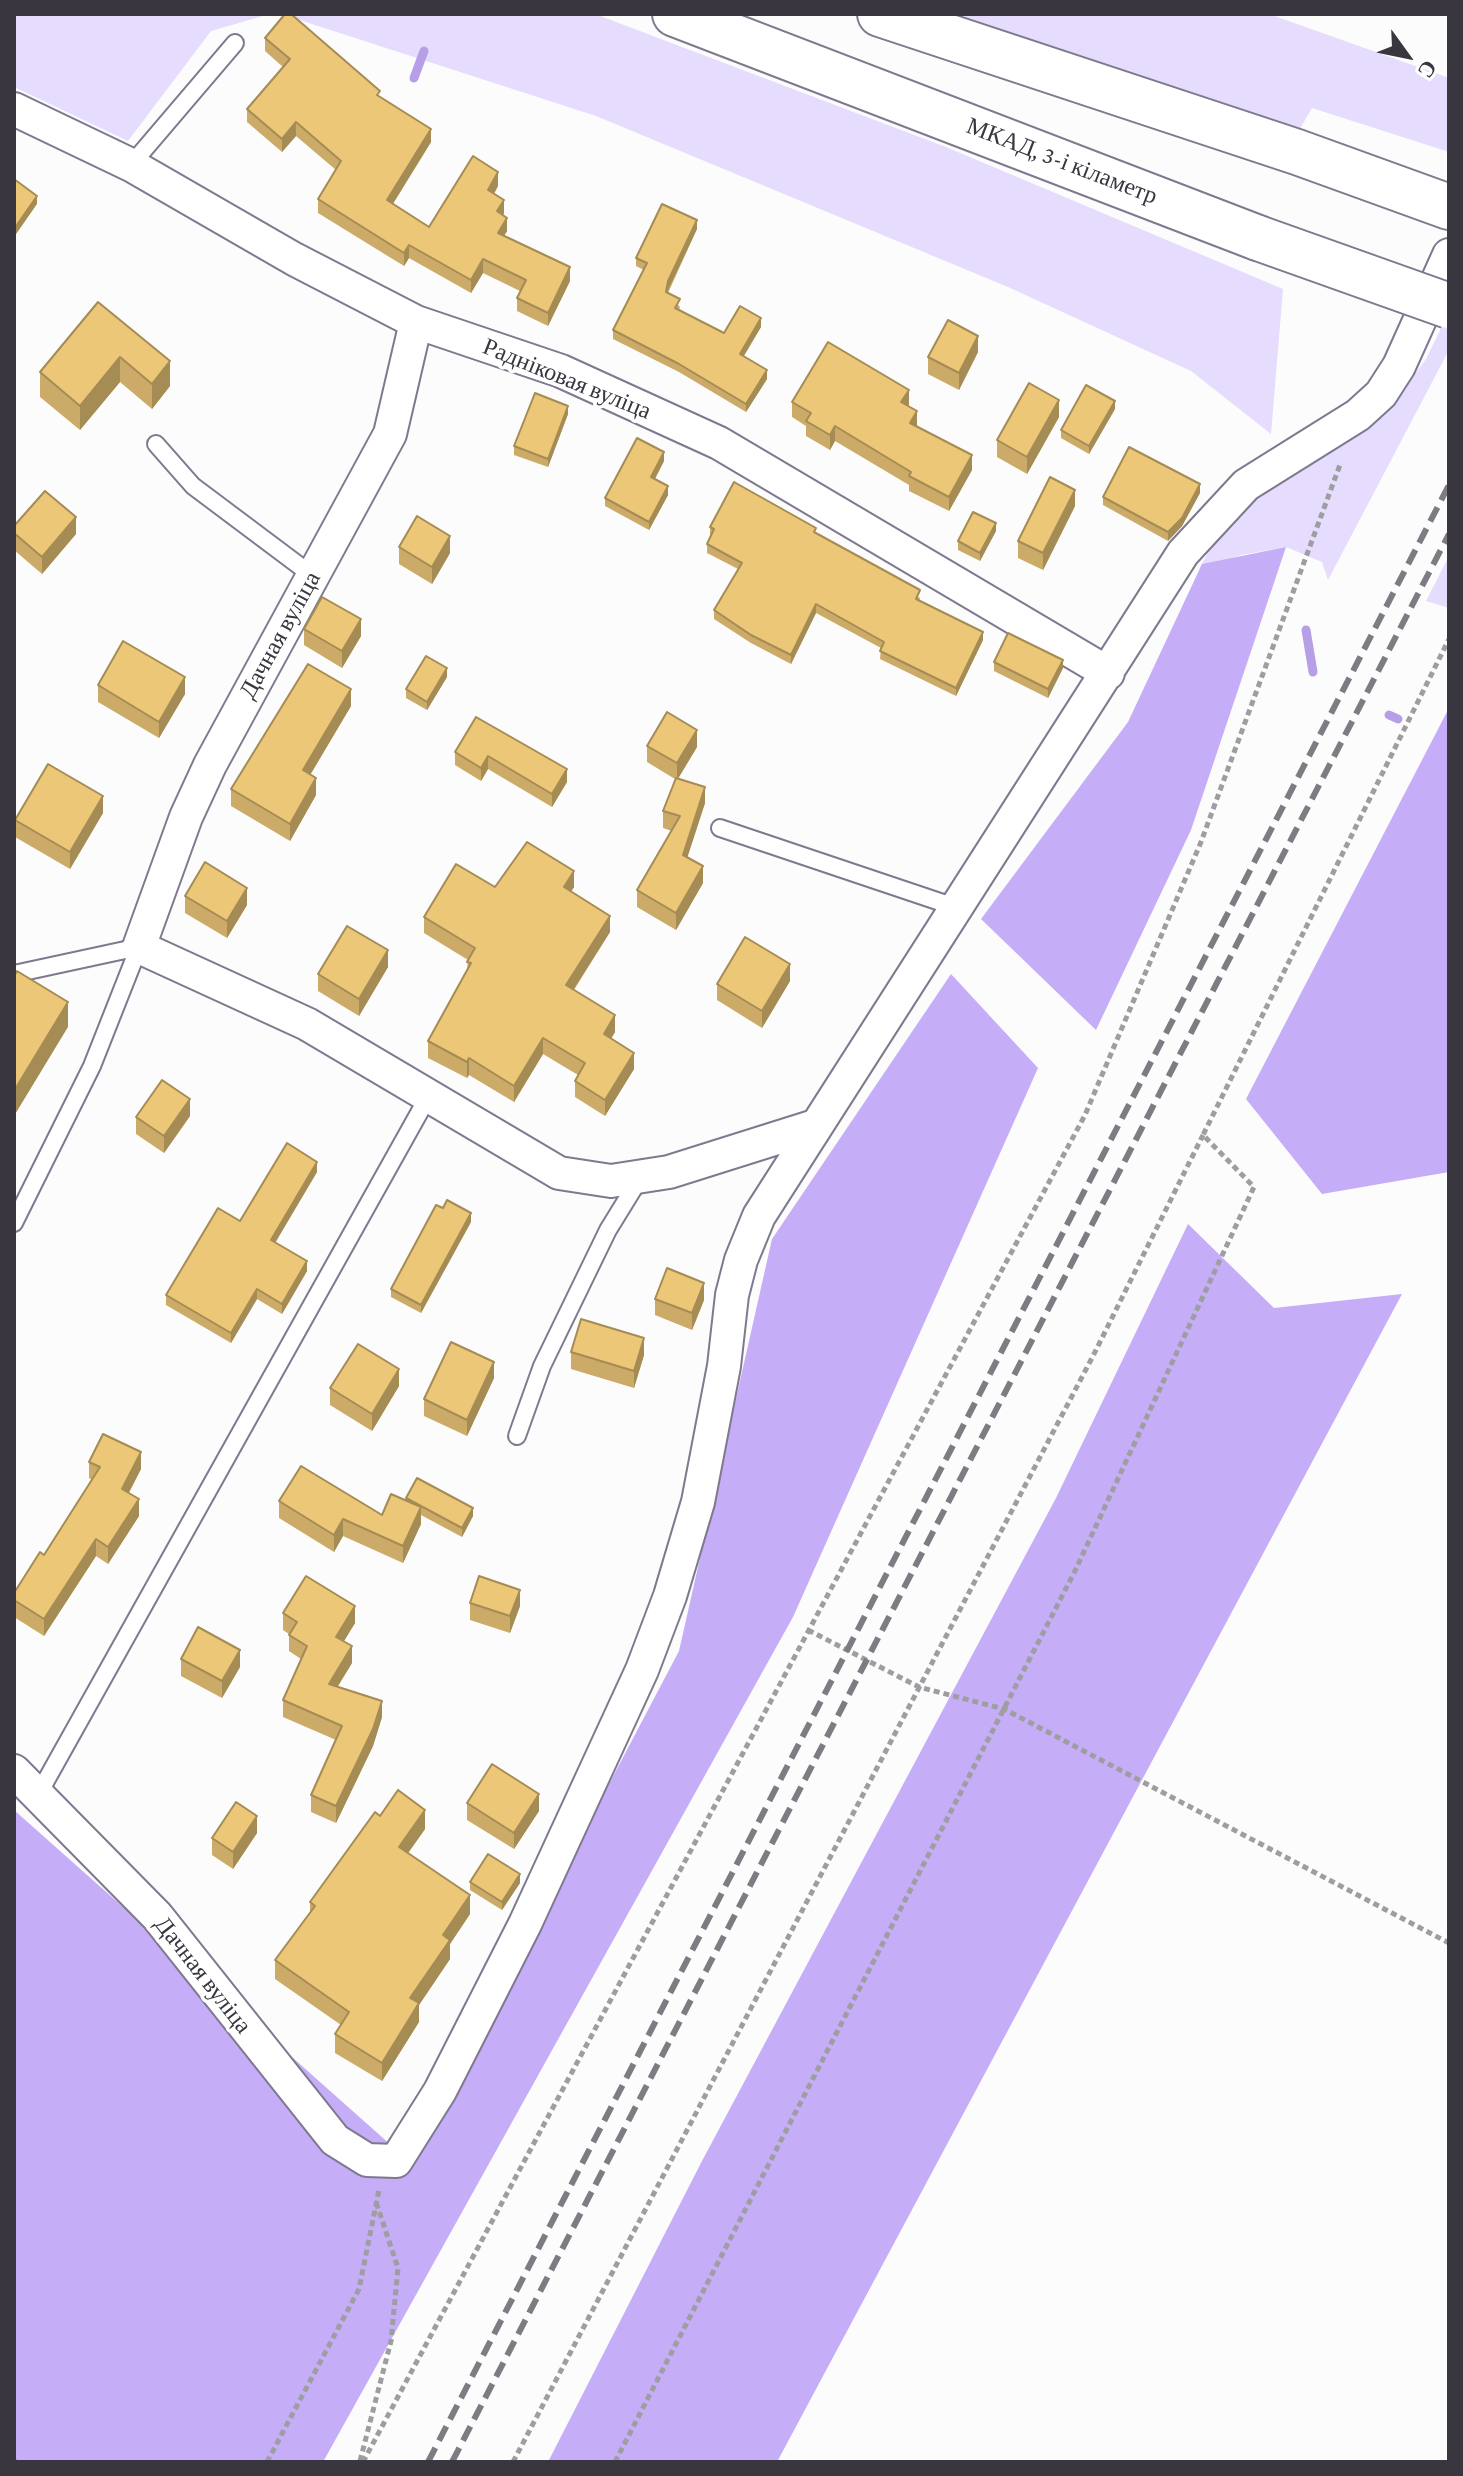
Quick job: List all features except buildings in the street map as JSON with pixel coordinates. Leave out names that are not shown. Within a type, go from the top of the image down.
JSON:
[{"type":"highway","name":"МКАД, 3-і кіламетр","points":[[675,14],[1088,170],[1258,238],[1449,306]]},
{"type":"highway","points":[[880,14],[1297,152],[1449,207]]},
{"type":"street","name":"Радніковая вуліца","points":[[14,109],[131,165],[294,259],[416,322],[561,371],[719,443],[1108,673]]},
{"type":"street","points":[[396,2161],[440,2091],[525,1924],[642,1670],[670,1596],[698,1502],[741,1260],[759,1216],[1183,553],[1246,485],[1358,415],[1381,394],[1399,366],[1449,255]]},
{"type":"street","name":"Дачная вуліца","points":[[139,947],[186,817],[204,778],[390,434],[416,322]]},
{"type":"street","points":[[139,947],[307,1024],[559,1173],[611,1181],[669,1172],[815,1126]]},
{"type":"street","name":"Дачная вуліца","points":[[14,1771],[157,1916],[335,2140],[367,2160],[396,2161]]},
{"type":"lane","points":[[131,165],[235,43]]},
{"type":"lane","points":[[156,444],[193,486],[313,576]]},
{"type":"lane","points":[[720,828],[958,908]]},
{"type":"lane","points":[[14,974],[139,947]]},
{"type":"lane","points":[[14,1223],[92,1066],[139,947]]},
{"type":"lane","points":[[39,1793],[428,1097]]},
{"type":"lane","points":[[517,1436],[542,1366],[608,1230],[641,1176]]},
{"type":"path","points":[[361,2462],[1085,1115],[1201,842],[1358,415]]},
{"type":"path","points":[[513,2462],[1093,1356],[1449,639]]},
{"type":"path","points":[[615,2462],[1074,1573],[1254,1187],[1203,1135]]},
{"type":"path","points":[[808,1630],[919,1687],[1004,1709],[1449,1943]]},
{"type":"path","points":[[267,2462],[359,2289],[375,2198],[396,2161]]},
{"type":"path","points":[[361,2462],[391,2341],[398,2268],[375,2198]]},
{"type":"shaded area","points":[[14,14],[270,14],[211,31],[128,141],[14,87]]},
{"type":"shaded area","points":[[281,14],[595,14],[946,147],[1283,289],[1271,434],[1191,371],[1008,287],[596,116]]},
{"type":"shaded area","points":[[958,14],[1269,14],[1449,78],[1449,152],[1312,108],[1298,132]]},
{"type":"shaded area","points":[[1449,312],[1449,350],[1328,580],[1322,562],[1286,547],[1241,555],[1199,569],[1221,529],[1257,499],[1364,427],[1397,399],[1426,359]]},
{"type":"shaded area","points":[[1286,547],[1191,830],[1096,1030],[981,919],[1128,722],[1202,564]]},
{"type":"shaded area","points":[[1449,556],[1449,608],[1426,601]]},
{"type":"shaded area","points":[[1449,708],[1449,1172],[1322,1194],[1246,1099]]},
{"type":"shaded area","points":[[951,974],[1038,1068],[793,1617],[323,2462],[14,2462],[14,1810],[410,2162],[679,1651],[772,1239]]},
{"type":"shaded area","points":[[1188,1224],[1274,1308],[1402,1294],[777,2462],[548,2462],[702,2161],[1056,1498]]},
{"type":"waterway","points":[[414,78],[424,51]]},
{"type":"waterway","points":[[1306,630],[1313,672]]},
{"type":"waterway","points":[[1389,715],[1398,719]]},
{"type":"railway","points":[[428,2462],[1449,485]]},
{"type":"railway","points":[[452,2462],[1449,534]]}]
